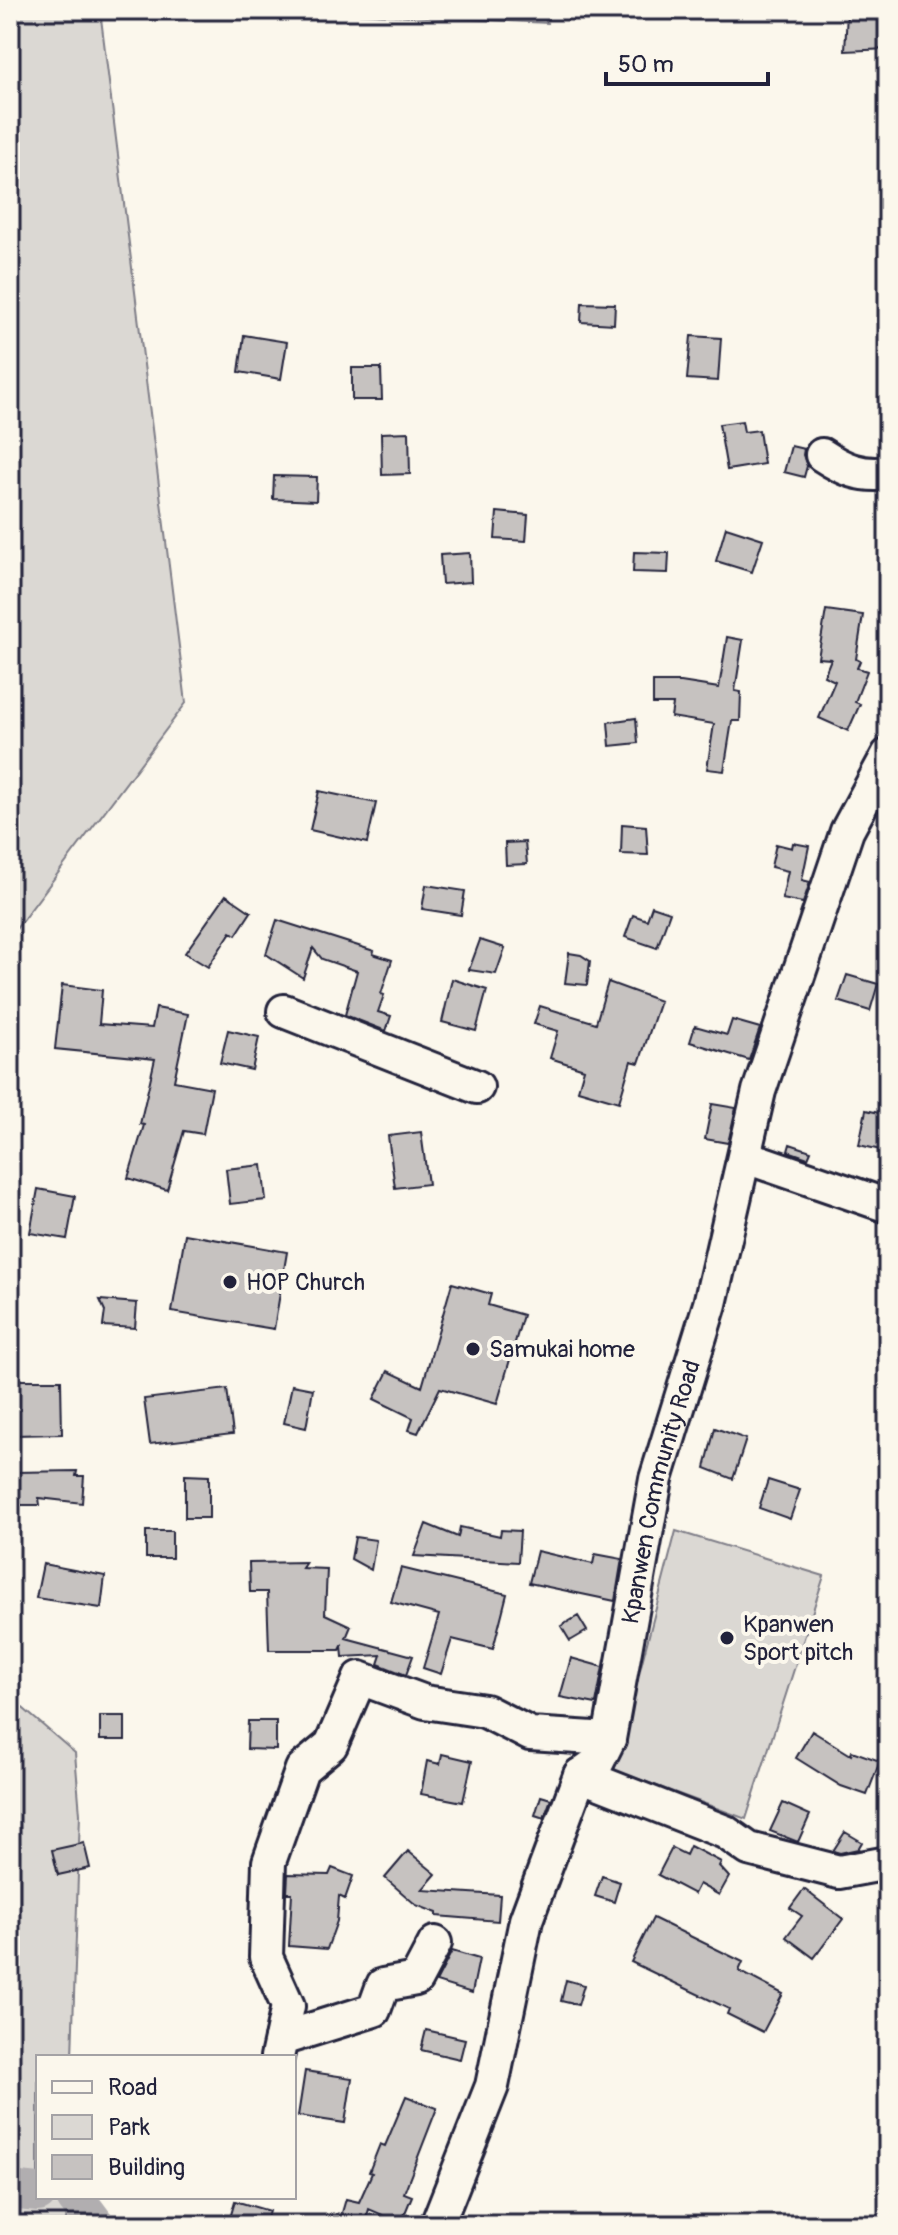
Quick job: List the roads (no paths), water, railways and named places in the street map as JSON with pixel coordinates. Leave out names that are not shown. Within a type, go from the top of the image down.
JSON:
[{"type":"street","points":[[822,455],[841,468],[872,475],[888,473]]},
{"type":"street","name":"Kpanwen Community Road","points":[[437,2225],[492,2086],[526,1920],[580,1775],[597,1763],[609,1739],[656,1479],[710,1304],[759,1091],[847,831],[888,755]]},
{"type":"street","points":[[284,1011],[477,1087]]},
{"type":"street","points":[[746,1157],[888,1206]]},
{"type":"street","points":[[279,2048],[288,2006],[266,1957],[269,1862],[302,1769],[331,1745],[360,1678],[425,1702],[485,1711],[530,1734],[609,1739]]},
{"type":"street","points":[[580,1775],[725,1832],[749,1849],[839,1872],[888,1863]]},
{"type":"street","points":[[279,2048],[374,2010],[383,1985],[416,1979],[435,1943]]},
{"type":"waterway","points":[[10,2190],[36,2193]]},
{"type":"waterway","points":[[76,2199],[96,2225]]},
{"type":"place","name":"HOP Church","points":[[230,1282]]},
{"type":"place","name":"Samukai home","points":[[473,1349]]},
{"type":"place","name":"Kpanwen Sport pitch","points":[[727,1638]]}]
